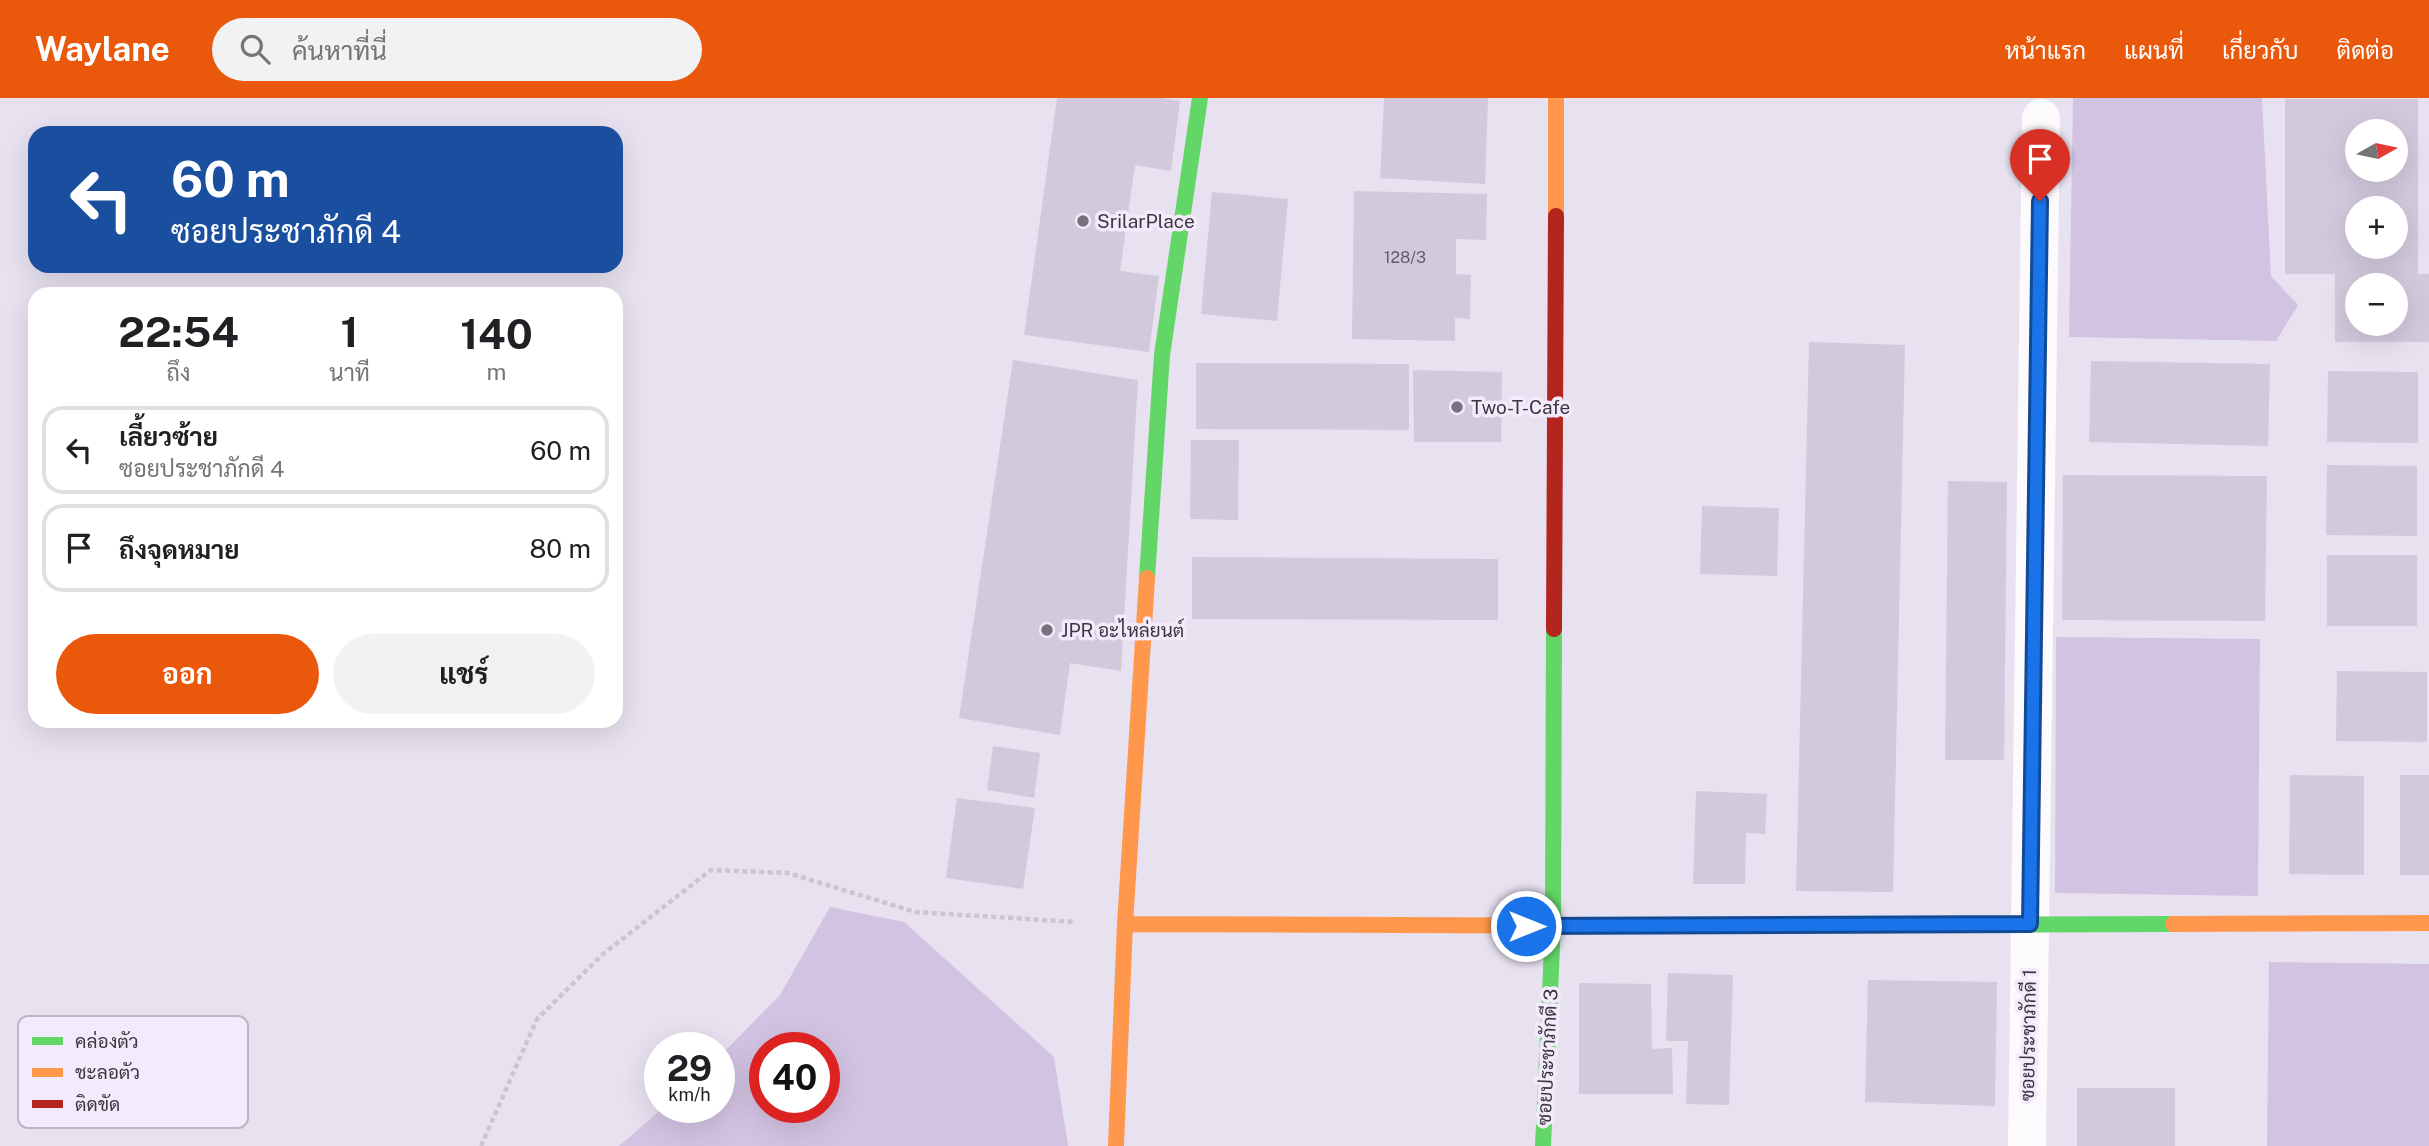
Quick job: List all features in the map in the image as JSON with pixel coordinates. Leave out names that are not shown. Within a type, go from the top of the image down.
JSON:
[{"type":"street","points":[[1116,1146],[1125,924],[1162,355],[1200,98]]},
{"type":"street","name":"ซอยประชาภักดี 3","points":[[1543,1146],[1553,926],[1556,98]]},
{"type":"street","name":"ซอยประชาภักดี 1","points":[[2027,1146],[2041,118]]},
{"type":"street","points":[[1125,924],[1553,926],[2429,923]]},
{"type":"path","points":[[481,1146],[537,1019],[603,954],[711,870],[788,873],[915,912],[1125,924]]},
{"type":"shaded area","points":[[2073,98],[2262,98],[2271,276],[2298,305],[2276,341],[2069,337]]},
{"type":"shaded area","points":[[2056,637],[2260,639],[2258,896],[2055,893]]},
{"type":"shaded area","points":[[830,907],[904,922],[1054,1057],[1068,1146],[619,1146],[646,1123],[735,1123],[735,1041],[780,995]]},
{"type":"shaded area","points":[[2269,962],[2429,964],[2429,1146],[2267,1146]]},
{"type":"building","name":"SrilarPlace","points":[[1057,98],[1162,98],[1180,101],[1171,171],[1135,165],[1120,271],[1159,276],[1149,352],[1024,335]]},
{"type":"building","points":[[1384,98],[1488,98],[1485,184],[1380,178]]},
{"type":"building","points":[[2285,99],[2418,99],[2418,274],[2429,274],[2429,342],[2335,342],[2335,274],[2285,274]]},
{"type":"building","points":[[1354,191],[1487,194],[1486,240],[1456,239],[1456,274],[1471,275],[1470,319],[1455,318],[1455,341],[1352,339]]},
{"type":"building","points":[[1212,192],[1288,199],[1277,321],[1201,314]]},
{"type":"building","points":[[1809,342],[1905,345],[1893,892],[1796,891]]},
{"type":"building","points":[[1013,360],[1138,380],[1121,671],[1070,663],[1060,735],[959,718]]},
{"type":"building","points":[[2091,361],[2270,364],[2268,446],[2089,442]]},
{"type":"building","points":[[1196,363],[1409,364],[1409,430],[1196,429]]},
{"type":"building","name":"Two-T-Cafe","points":[[1413,370],[1502,372],[1501,442],[1414,442]]},
{"type":"building","points":[[2328,371],[2418,372],[2418,443],[2327,442]]},
{"type":"building","points":[[1191,440],[1239,440],[1238,520],[1190,519]]},
{"type":"building","points":[[2327,465],[2417,466],[2417,536],[2326,535]]},
{"type":"building","points":[[2063,475],[2267,476],[2265,621],[2062,620]]},
{"type":"building","points":[[1948,481],[2007,482],[2004,760],[1945,760]]},
{"type":"building","points":[[1702,506],[1779,508],[1777,576],[1700,574]]},
{"type":"building","points":[[2327,555],[2417,555],[2417,626],[2327,626]]},
{"type":"building","points":[[1192,557],[1498,559],[1498,620],[1192,619]]},
{"type":"building","points":[[2337,671],[2427,672],[2427,742],[2336,741]]},
{"type":"building","points":[[993,746],[1040,753],[1034,798],[987,790]]},
{"type":"building","points":[[2290,775],[2364,776],[2364,875],[2289,874]]},
{"type":"building","points":[[2400,775],[2429,775],[2429,875],[2400,875]]},
{"type":"building","points":[[1696,791],[1767,794],[1765,834],[1746,833],[1745,884],[1693,884]]},
{"type":"building","points":[[957,798],[1035,808],[1023,889],[946,878]]},
{"type":"building","points":[[1668,973],[1733,975],[1729,1105],[1686,1104],[1688,1041],[1666,1041]]},
{"type":"building","points":[[1868,980],[1997,982],[1995,1106],[1865,1102]]},
{"type":"building","points":[[1579,983],[1651,984],[1652,1049],[1672,1048],[1673,1094],[1579,1094]]},
{"type":"building","points":[[2077,1088],[2175,1088],[2175,1146],[2077,1146]]},
{"type":"traffic: fast","points":[[1147,578],[1162,355],[1200,98]]},
{"type":"traffic: fast","points":[[1543,1146],[1553,926],[1554,629]]},
{"type":"traffic: fast","points":[[1674,926],[2173,924]]},
{"type":"traffic: slow","points":[[1556,98],[1556,216]]},
{"type":"traffic: slow","points":[[1116,1146],[1125,924],[1147,578]]},
{"type":"traffic: slow","points":[[2173,924],[2429,923]]},
{"type":"traffic: slow","points":[[1125,924],[1674,926]]},
{"type":"traffic: jam","points":[[1554,629],[1556,216]]},
{"type":"place","name":"SrilarPlace","points":[[1083,221]]},
{"type":"place","name":"Two-T-Cafe","points":[[1457,407]]},
{"type":"place","name":"JPR อะไหล่ยนต์","points":[[1047,630]]},
{"type":"route","points":[[1526,926],[2030,924],[2040,201]]}]
